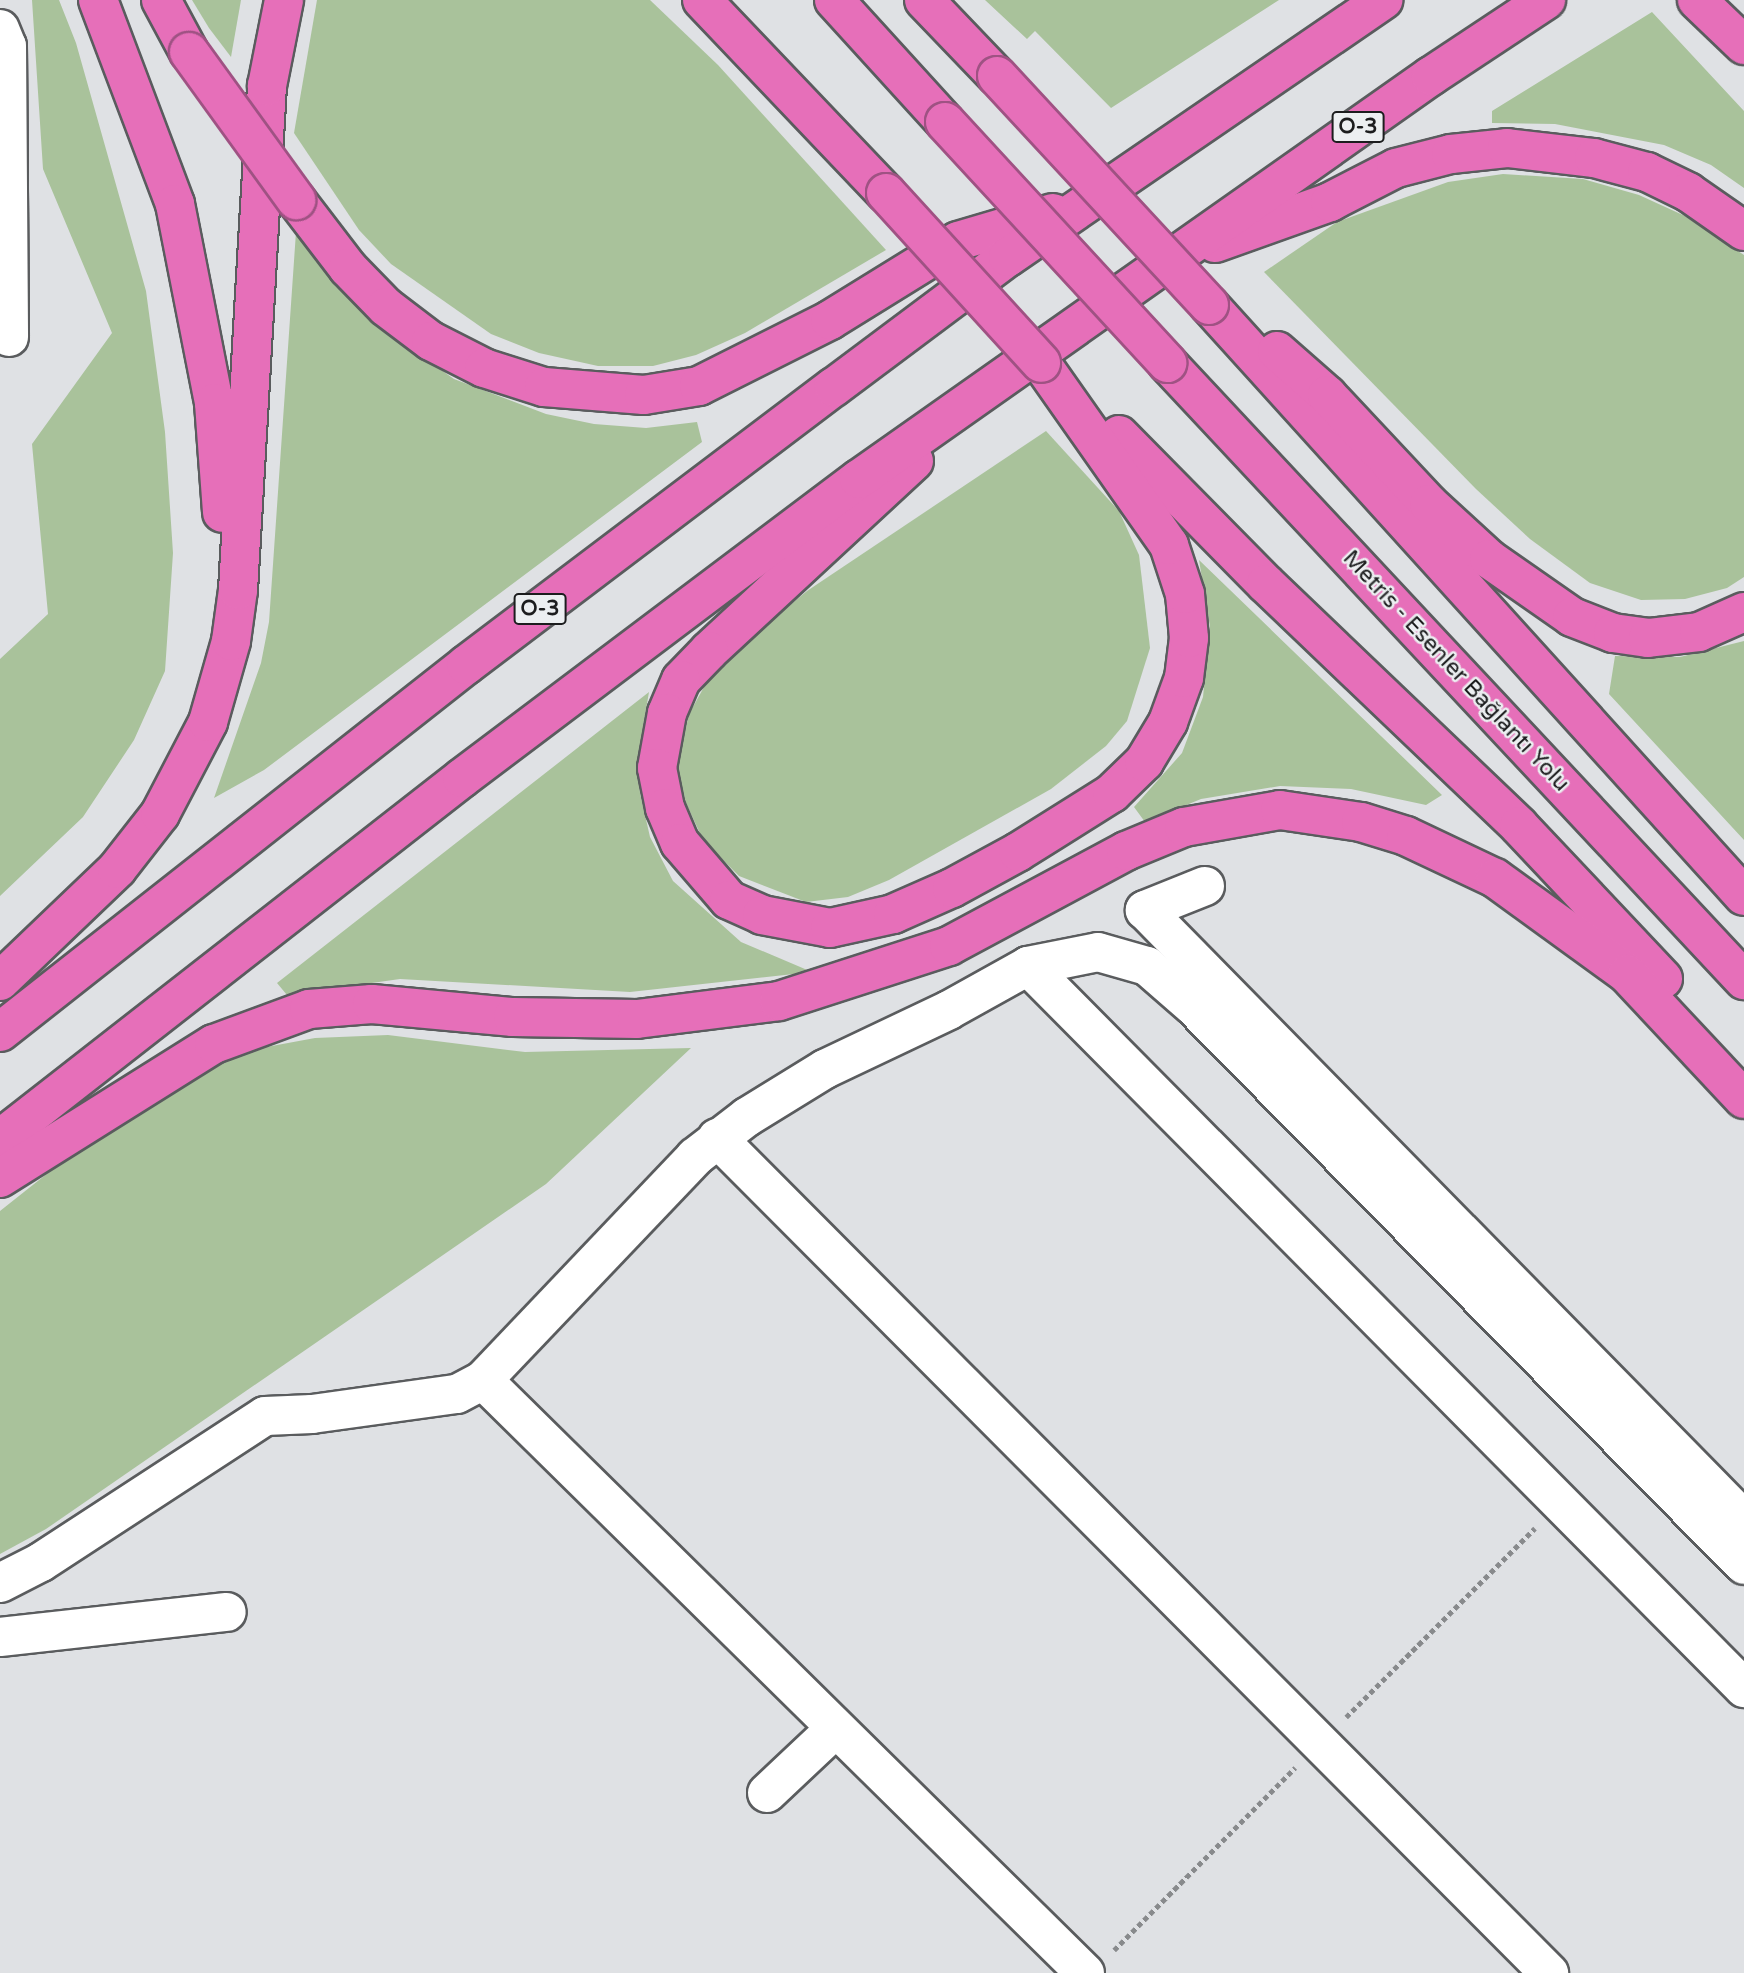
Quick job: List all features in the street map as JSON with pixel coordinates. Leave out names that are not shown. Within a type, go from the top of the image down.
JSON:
[{"type":"highway","points":[[98,0],[175,204],[214,404],[223,538],[238,590]]},
{"type":"highway","points":[[161,0],[188,52],[296,200],[348,268],[386,307],[431,341],[484,368],[544,387],[644,395],[699,386],[767,355],[958,241],[1092,201]]},
{"type":"highway","points":[[0,981],[117,869],[160,814],[208,722],[232,642],[238,590],[267,86],[284,0]]},
{"type":"highway","points":[[702,0],[886,193],[1041,363],[1089,404],[1219,538],[1519,826],[1744,1072]]},
{"type":"highway","name":"Metris - Esenler Bağlantı Yolu","points":[[834,0],[1167,363],[1744,980]]},
{"type":"highway","points":[[924,0],[1209,304],[1744,896]]},
{"type":"highway","name":"O-3","points":[[0,1032],[477,656],[975,281],[1384,0]]},
{"type":"highway","name":"O-3","points":[[0,1139],[666,621],[963,405],[1546,0]]},
{"type":"highway","points":[[1697,0],[1744,45]]},
{"type":"highway","points":[[1174,258],[1330,202],[1396,169],[1451,154],[1507,148],[1594,158],[1647,172],[1688,191],[1744,231]]},
{"type":"highway","points":[[1209,304],[1282,355],[1327,395],[1429,504],[1489,559],[1572,618],[1613,633],[1648,638],[1699,632],[1744,611]]},
{"type":"highway","points":[[963,405],[895,482],[681,680],[667,713],[657,768],[664,807],[680,843],[729,900],[762,915],[830,928],[893,914],[952,888],[1018,852],[1112,793],[1144,762],[1168,723],[1184,678],[1189,638],[1185,594],[1169,545],[1041,363]]},
{"type":"highway","points":[[0,1178],[214,1044],[309,1009],[372,1004],[576,1020],[712,1013],[779,1001],[949,946],[1126,851],[1184,827],[1280,810],[1332,814],[1372,825],[1495,878],[1627,974],[1744,1099]]},
{"type":"lane","points":[[0,29],[7,46],[9,337]]},
{"type":"lane","points":[[1205,886],[1145,910],[1744,1520]]},
{"type":"lane","points":[[0,1583],[41,1562],[265,1416],[312,1414],[457,1394],[484,1380],[717,1138],[825,1069],[949,1010],[1028,965],[1098,952],[1147,966],[1248,1060],[1744,1565]]},
{"type":"lane","points":[[1028,965],[1744,1688]]},
{"type":"lane","points":[[717,1138],[1549,1973]]},
{"type":"lane","points":[[484,1380],[835,1729],[1086,1973]]},
{"type":"lane","points":[[0,1637],[227,1612]]},
{"type":"lane","points":[[767,1793],[835,1729]]},
{"type":"green space","points":[[32,0],[59,0],[76,43],[146,291],[165,432],[173,553],[165,671],[134,740],[83,817],[0,896],[0,659],[48,614],[32,444],[112,333],[43,169]]},
{"type":"green space","points":[[192,0],[241,0],[231,57],[209,28]]},
{"type":"green space","points":[[317,0],[650,0],[718,65],[886,250],[745,333],[696,355],[653,366],[598,366],[539,353],[491,334],[391,264],[359,230],[294,133]]},
{"type":"green space","points":[[985,0],[1279,0],[1111,108],[1035,31],[1027,39]]},
{"type":"green space","points":[[1652,12],[1744,111],[1744,188],[1711,165],[1664,145],[1555,124],[1492,123],[1492,111]]},
{"type":"green space","points":[[1503,174],[1583,179],[1639,195],[1685,216],[1744,255],[1744,577],[1727,588],[1685,599],[1641,600],[1590,583],[1530,539],[1476,489],[1264,272],[1337,222],[1448,182]]},
{"type":"green space","points":[[296,232],[376,324],[454,379],[546,414],[594,424],[646,428],[697,422],[702,442],[264,770],[214,798],[261,663],[269,622]]},
{"type":"green space","points":[[1046,431],[1119,511],[1139,555],[1150,648],[1127,721],[1106,746],[1051,789],[889,880],[848,897],[806,902],[739,876],[703,840],[686,803],[677,767],[689,714],[709,678],[736,649],[807,591]]},
{"type":"green space","points":[[1199,560],[1442,795],[1426,805],[1351,789],[1280,786],[1201,799],[1145,822],[1134,807],[1182,753],[1203,697],[1210,627]]},
{"type":"green space","points":[[1744,641],[1744,840],[1609,694],[1615,656],[1680,657]]},
{"type":"green space","points":[[649,692],[638,757],[640,793],[650,837],[673,881],[741,942],[812,972],[630,992],[400,979],[287,995],[277,983]]},
{"type":"green space","points":[[388,1035],[525,1052],[691,1048],[546,1184],[46,1529],[0,1554],[0,1211],[58,1165],[193,1075],[261,1048],[315,1038]]}]
